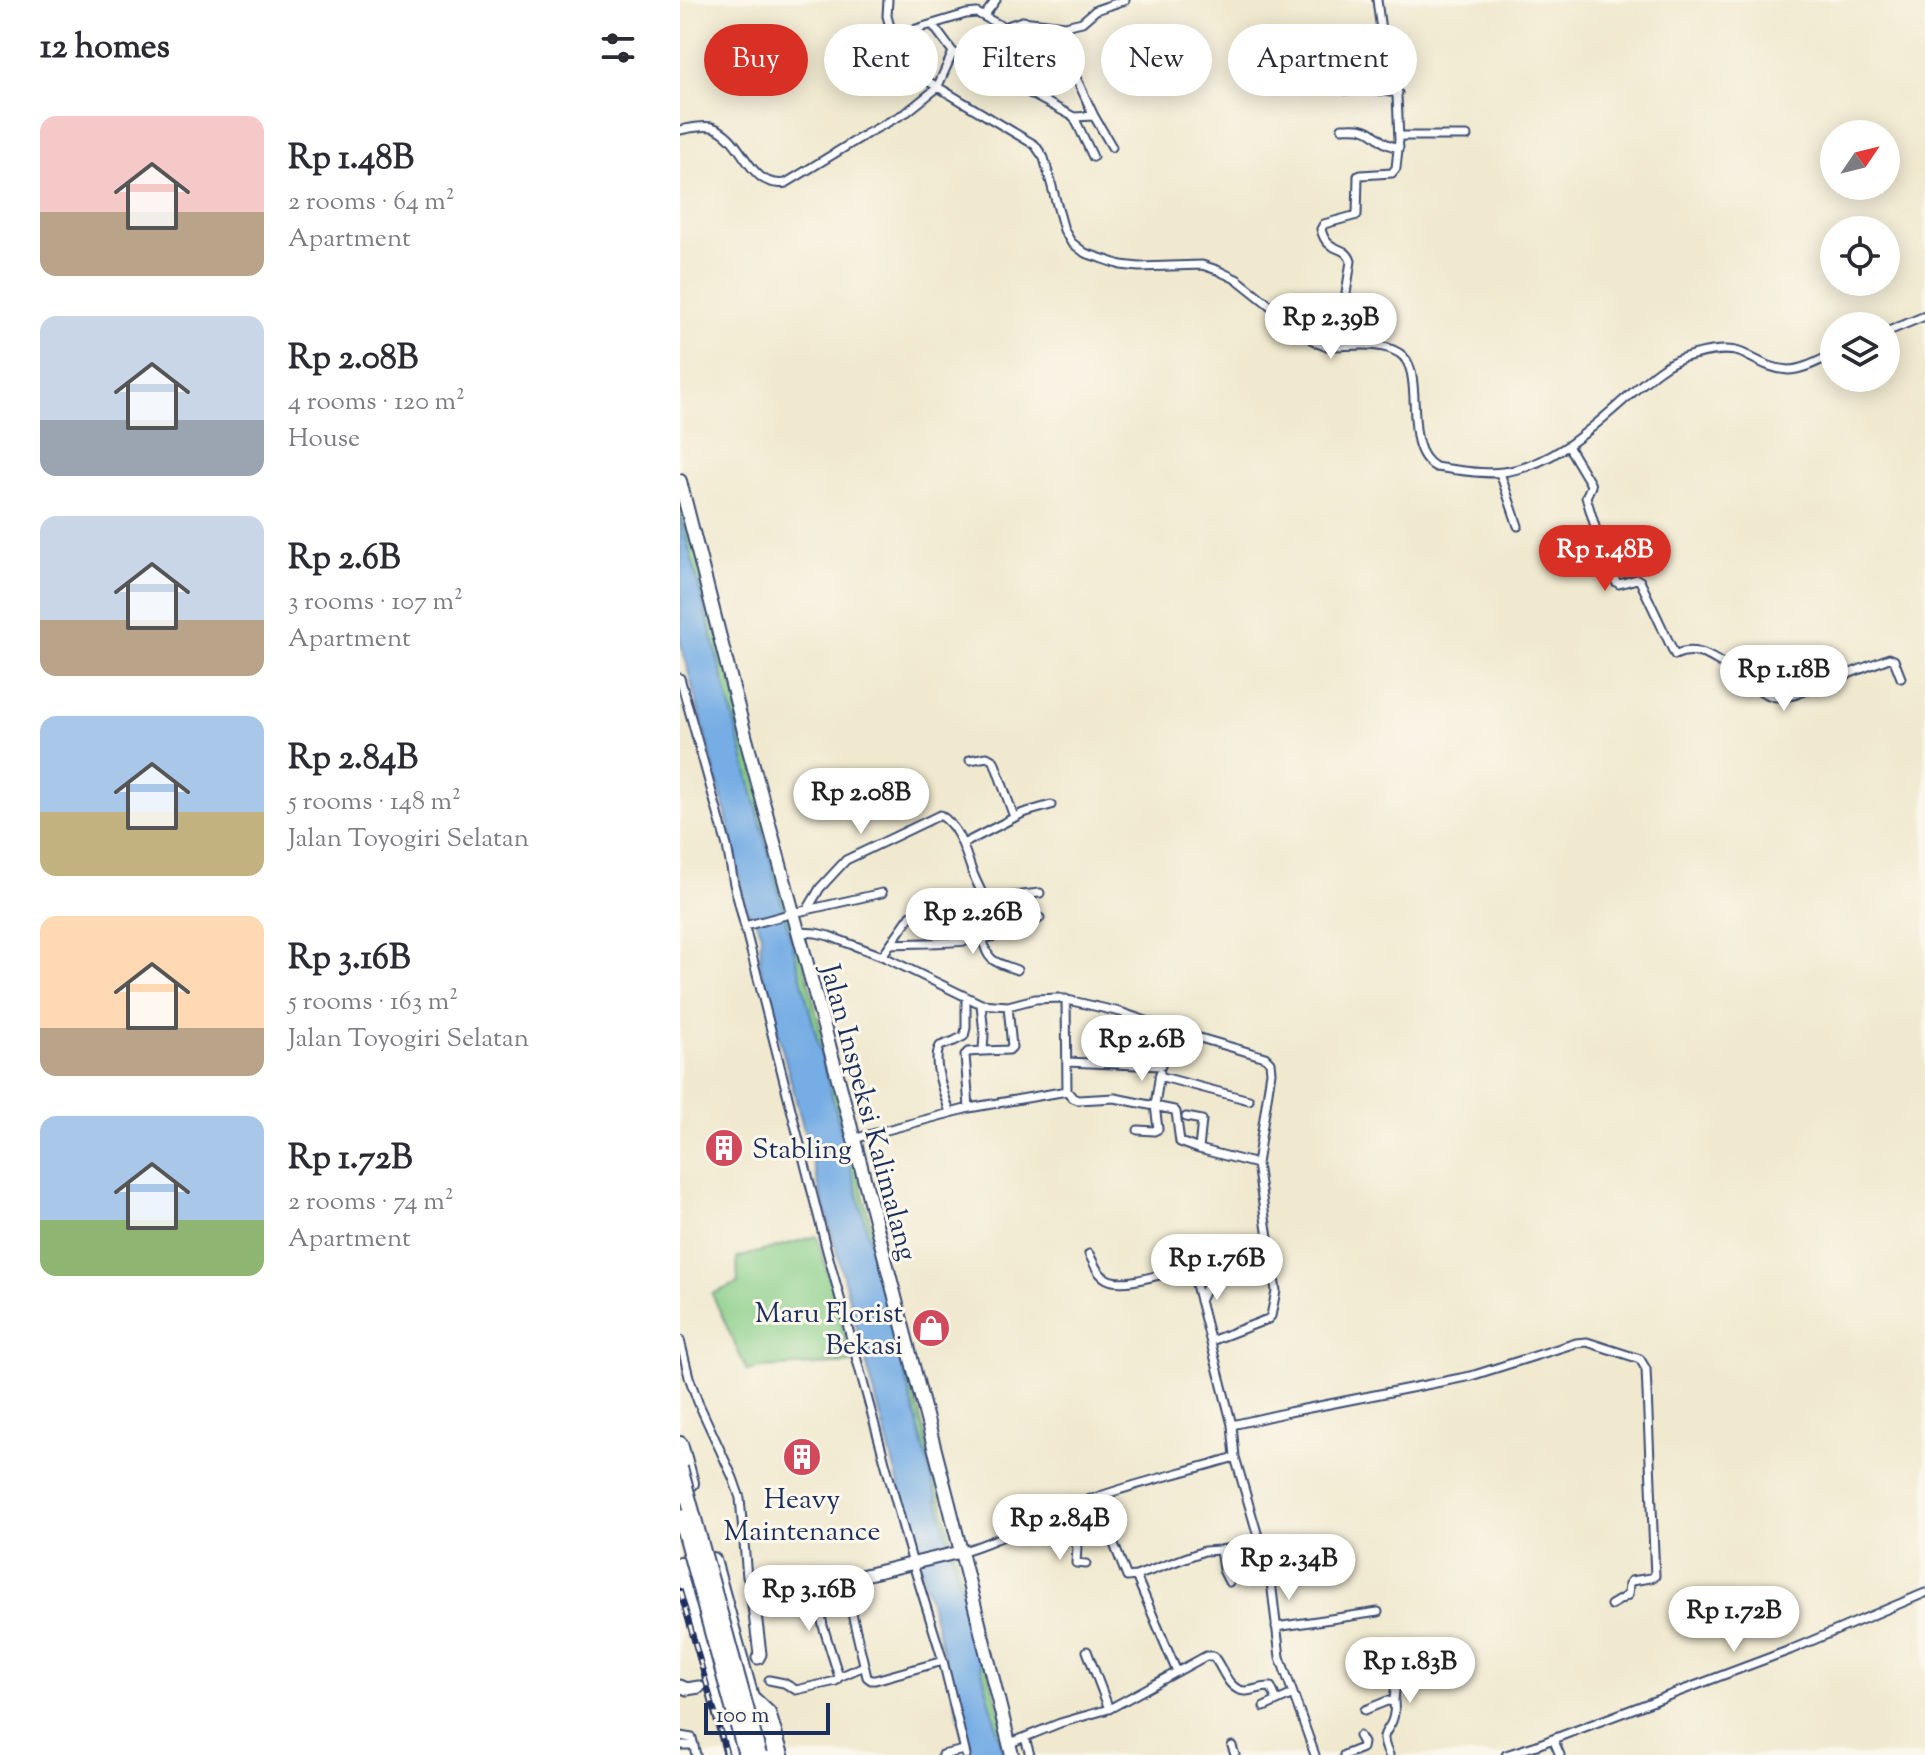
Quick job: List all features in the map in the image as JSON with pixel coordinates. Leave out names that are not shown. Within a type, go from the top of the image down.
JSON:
[{"type":"highway","points":[[680,1444],[767,1755]]},
{"type":"highway","points":[[680,1468],[759,1755]]},
{"type":"highway","points":[[680,1516],[746,1755]]},
{"type":"highway","points":[[680,1564],[732,1755]]},
{"type":"highway","points":[[751,1697],[768,1713],[781,1755]]},
{"type":"main road","name":"Jalan Inspeksi Kalimalang","points":[[680,481],[790,914],[799,932],[1010,1749]]},
{"type":"street","points":[[888,0],[888,24]]},
{"type":"street","points":[[984,16],[996,0]]},
{"type":"street","points":[[1074,24],[1082,22],[1104,4],[1125,0]]},
{"type":"street","points":[[1377,0],[1380,24]]},
{"type":"street","points":[[932,24],[974,12],[999,24]]},
{"type":"street","points":[[1013,24],[1022,21],[1048,24]]},
{"type":"street","points":[[938,32],[953,52],[1074,117],[1094,116]]},
{"type":"street","points":[[938,86],[953,52]]},
{"type":"street","points":[[938,89],[1040,150],[1064,230],[1071,242],[1085,253],[1130,266],[1202,265],[1238,280],[1317,343],[1325,346],[1375,346],[1399,353],[1406,359],[1413,383],[1418,439],[1432,465],[1500,473],[1541,461],[1568,446],[1646,381],[1682,358],[1712,351],[1729,351],[1787,370],[1820,360]]},
{"type":"street","points":[[680,130],[712,127],[734,142],[763,180],[774,184],[786,183],[907,112],[927,96]]},
{"type":"street","points":[[1084,96],[1112,147]]},
{"type":"street","points":[[1338,346],[1351,261],[1346,253],[1330,247],[1321,229],[1324,224],[1357,215],[1358,176],[1394,172],[1399,147],[1398,96]]},
{"type":"street","points":[[1074,117],[1093,157]]},
{"type":"street","points":[[1342,128],[1364,129],[1374,133],[1380,141],[1399,147]]},
{"type":"street","points":[[1399,136],[1467,136]]},
{"type":"street","points":[[1900,326],[1925,316]]},
{"type":"street","points":[[1568,446],[1590,483],[1586,497],[1616,582],[1640,581],[1675,655],[1687,650],[1698,652],[1725,665],[1757,689],[1780,698],[1889,658],[1894,660],[1901,678]]},
{"type":"street","points":[[1500,473],[1518,526]]},
{"type":"street","points":[[680,678],[749,925],[827,1251],[913,1564],[943,1661],[965,1752],[942,1755]]},
{"type":"street","points":[[970,760],[987,757],[994,761],[1014,817]]},
{"type":"street","points":[[963,844],[1023,813],[1051,805]]},
{"type":"street","points":[[807,910],[820,888],[846,860],[936,816],[945,818],[963,844],[983,895]]},
{"type":"street","points":[[749,925],[882,893]]},
{"type":"street","points":[[882,956],[916,912],[983,895],[1002,897],[1040,893]]},
{"type":"street","points":[[891,944],[983,940],[1016,931],[1040,918]]},
{"type":"street","points":[[799,932],[829,936],[882,956],[981,1004],[1008,1006],[1035,999],[1066,999],[1120,1012],[1265,1057],[1270,1062],[1271,1072],[1257,1164],[1276,1291],[1268,1319],[1211,1341]]},
{"type":"street","points":[[983,940],[990,959],[1017,970]]},
{"type":"street","points":[[950,1113],[936,1053],[940,1046],[964,1036],[966,998]]},
{"type":"street","points":[[1066,999],[1067,1091],[1073,1098],[1115,1098],[1175,1111],[1180,1142],[1257,1164]]},
{"type":"street","points":[[981,1004],[983,1051]]},
{"type":"street","points":[[969,1108],[965,1055],[968,1052],[1009,1050],[1012,1047],[1008,1006]]},
{"type":"street","points":[[1138,1130],[1158,1129],[1155,1105],[1169,1029]]},
{"type":"street","points":[[1067,1062],[1161,1066]]},
{"type":"street","points":[[1159,1076],[1249,1100]]},
{"type":"street","points":[[853,1139],[969,1108],[1067,1091]]},
{"type":"street","points":[[1186,1117],[1202,1120],[1199,1149]]},
{"type":"street","points":[[1200,1301],[1225,1248]]},
{"type":"street","points":[[1089,1254],[1097,1270],[1109,1281],[1124,1282],[1182,1269],[1193,1273],[1232,1425],[1235,1457],[1271,1581],[1280,1657],[1315,1755]]},
{"type":"street","points":[[680,1340],[698,1402],[740,1498],[747,1577],[751,1582],[760,1654],[758,1658]]},
{"type":"street","points":[[1232,1425],[1471,1376],[1576,1343],[1587,1342],[1640,1359],[1646,1369],[1655,1576],[1631,1581],[1627,1597],[1611,1605]]},
{"type":"street","points":[[751,1582],[844,1580],[958,1553],[1090,1499],[1235,1457]]},
{"type":"street","points":[[1090,1499],[1108,1529],[1130,1578],[1207,1550],[1261,1543]]},
{"type":"street","points":[[1054,1513],[1077,1547],[1076,1563],[1086,1564]]},
{"type":"street","points":[[1220,1550],[1223,1570],[1229,1582]]},
{"type":"street","points":[[1136,1576],[1177,1672]]},
{"type":"street","points":[[844,1580],[867,1677],[875,1680],[943,1661]]},
{"type":"street","points":[[815,1582],[823,1626],[839,1677]]},
{"type":"street","points":[[1506,1755],[1790,1650],[1925,1593]]},
{"type":"street","points":[[1276,1627],[1378,1612]]},
{"type":"street","points":[[1087,1651],[1109,1709]]},
{"type":"street","points":[[1010,1749],[1025,1738],[1060,1723],[1109,1709],[1206,1656],[1213,1656],[1219,1662],[1228,1681],[1236,1688],[1250,1691],[1262,1686],[1271,1687],[1277,1701]]},
{"type":"street","points":[[1389,1755],[1383,1738],[1393,1719],[1398,1677],[1395,1661]]},
{"type":"street","points":[[769,1680],[796,1690],[836,1681],[864,1666]]},
{"type":"street","points":[[680,1686],[687,1689],[699,1687]]},
{"type":"street","points":[[1264,1707],[1293,1694]]},
{"type":"street","points":[[1365,1710],[1387,1701],[1394,1702]]},
{"type":"street","points":[[680,1736],[690,1736],[696,1755]]},
{"type":"street","points":[[1344,1755],[1362,1748],[1359,1736]]},
{"type":"street","points":[[1025,1738],[1030,1755]]},
{"type":"street","points":[[1553,1739],[1560,1755]]},
{"type":"street","points":[[680,1745],[694,1745]]},
{"type":"green space","points":[[680,481],[956,1556],[1012,1755],[1004,1755],[680,514]]},
{"type":"green space","points":[[817,1236],[852,1363],[747,1371],[712,1294],[738,1283],[737,1258]]},
{"type":"water","points":[[680,514],[1004,1755],[969,1755],[760,966],[761,934],[756,921],[746,909],[727,818],[680,640]]},
{"type":"railway","points":[[680,1591],[727,1755]]},
{"type":"place","name":"Stabling","points":[[724,1148]]},
{"type":"place","name":"Maru Florist Bekasi","points":[[931,1328]]},
{"type":"place","name":"Heavy Maintenance","points":[[802,1457]]}]
